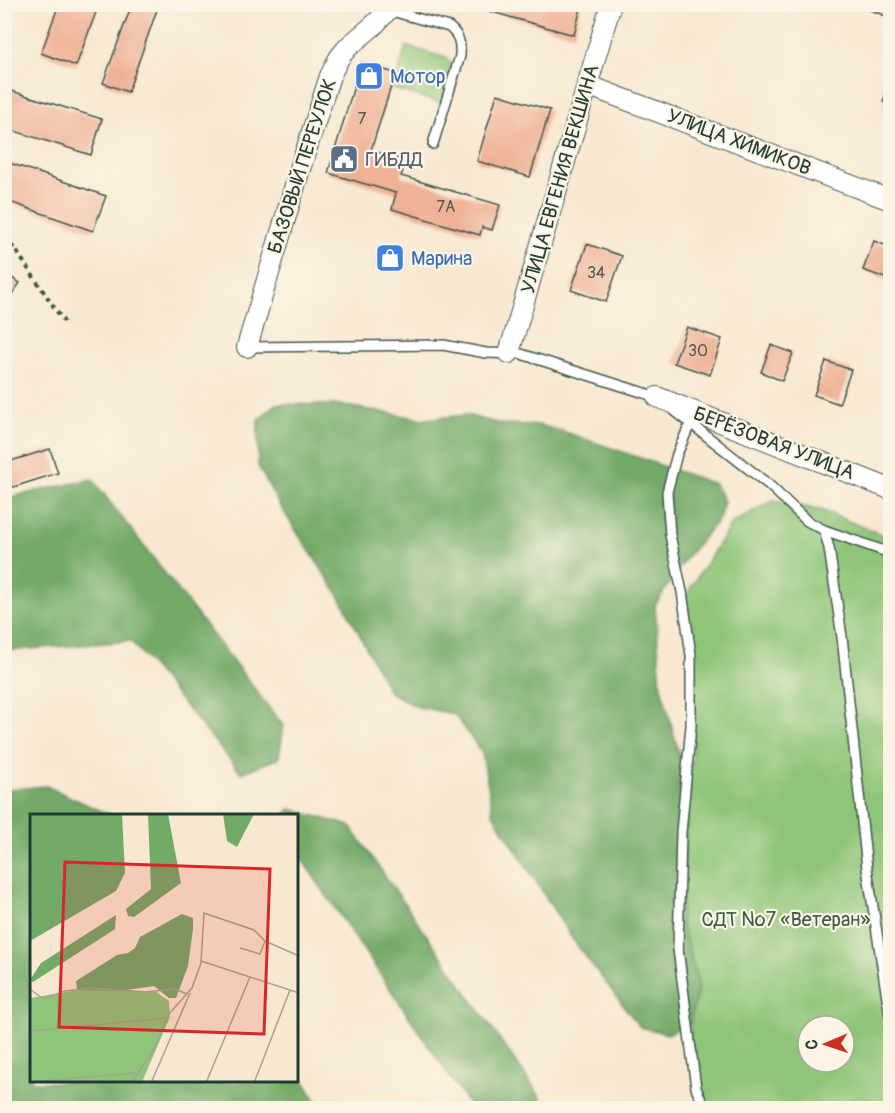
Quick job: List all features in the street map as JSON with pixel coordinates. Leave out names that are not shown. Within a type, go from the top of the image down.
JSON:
[{"type":"street","name":"УЛИЦА ЕВГЕНИЯ ВЕКШИНА","points":[[509,353],[611,4]]},
{"type":"street","name":"БАЗОВЫЙ ПЕРЕУЛОК","points":[[247,347],[330,75],[348,47],[389,7]]},
{"type":"street","name":"УЛИЦА ХИМИКОВ","points":[[587,85],[891,200]]},
{"type":"street","name":"БЕРЁЗОВАЯ УЛИЦА","points":[[657,397],[891,489]]},
{"type":"lane","points":[[389,7],[449,27],[459,38],[460,56],[433,144]]},
{"type":"lane","points":[[247,347],[443,345],[486,353],[521,354],[657,397],[769,485],[807,521],[824,530],[891,554]]},
{"type":"lane","points":[[690,424],[677,454],[668,492],[670,535],[682,592],[691,655],[691,726],[681,832],[678,949],[696,1088],[705,1108]]},
{"type":"lane","points":[[824,530],[829,548],[842,637],[867,868],[891,1017]]},
{"type":"path","points":[[4,239],[15,249],[64,322]]},
{"type":"green space","points":[[406,46],[446,58],[452,63],[442,103],[390,88],[393,80],[396,81]]},
{"type":"green space","points":[[276,404],[339,405],[424,419],[466,415],[501,424],[538,425],[562,431],[715,484],[724,501],[719,519],[686,558],[655,605],[661,686],[689,791],[681,922],[699,985],[690,1023],[668,1034],[640,1027],[573,940],[493,814],[482,753],[454,714],[418,707],[389,692],[340,597],[280,506],[258,466],[258,420]]},
{"type":"green space","points":[[92,479],[284,727],[279,758],[241,773],[131,641],[5,651],[5,498]]},
{"type":"green space","name":"СДТ №7 «Ветеран»","points":[[772,501],[821,510],[890,538],[890,1108],[700,1108],[680,954],[684,809],[693,752],[686,595],[732,523]]},
{"type":"green space","points":[[46,786],[108,814],[30,814],[30,1083],[298,1083],[298,1073],[321,1108],[5,1108],[5,790]]},
{"type":"green space","points":[[290,809],[350,826],[548,1108],[471,1108],[298,853],[298,814],[286,814]]},
{"type":"building","points":[[59,4],[99,4],[76,66],[41,53]]},
{"type":"building","points":[[132,4],[159,4],[128,92],[103,83]]},
{"type":"building","points":[[463,4],[582,4],[574,35]]},
{"type":"building","points":[[868,4],[890,4],[889,17],[867,9]]},
{"type":"building","points":[[361,63],[398,74],[396,81],[393,80],[371,150],[406,161],[401,176],[500,205],[492,230],[482,227],[480,235],[392,209],[396,193],[328,173]]},
{"type":"building","points":[[888,86],[890,86],[890,104],[883,102]]},
{"type":"building","points":[[5,89],[102,119],[91,155],[5,128]]},
{"type":"building","points":[[497,94],[550,110],[530,177],[477,161]]},
{"type":"building","points":[[4,161],[106,196],[93,231],[4,200]]},
{"type":"building","points":[[874,241],[890,247],[890,280],[863,270]]},
{"type":"building","points":[[587,244],[622,256],[606,302],[571,290]]},
{"type":"building","points":[[4,273],[20,283],[4,305]]},
{"type":"building","points":[[687,327],[722,339],[710,375],[674,363]]},
{"type":"building","points":[[771,345],[793,353],[782,381],[761,372]]},
{"type":"building","points":[[826,361],[851,370],[839,404],[814,395]]},
{"type":"building","points":[[50,449],[58,473],[7,489],[4,480],[4,463]]},
{"type":"place","name":"Мотор","points":[[369,76]]},
{"type":"place","name":"ГИБДД","points":[[344,159]]},
{"type":"place","name":"Марина","points":[[390,258]]}]
